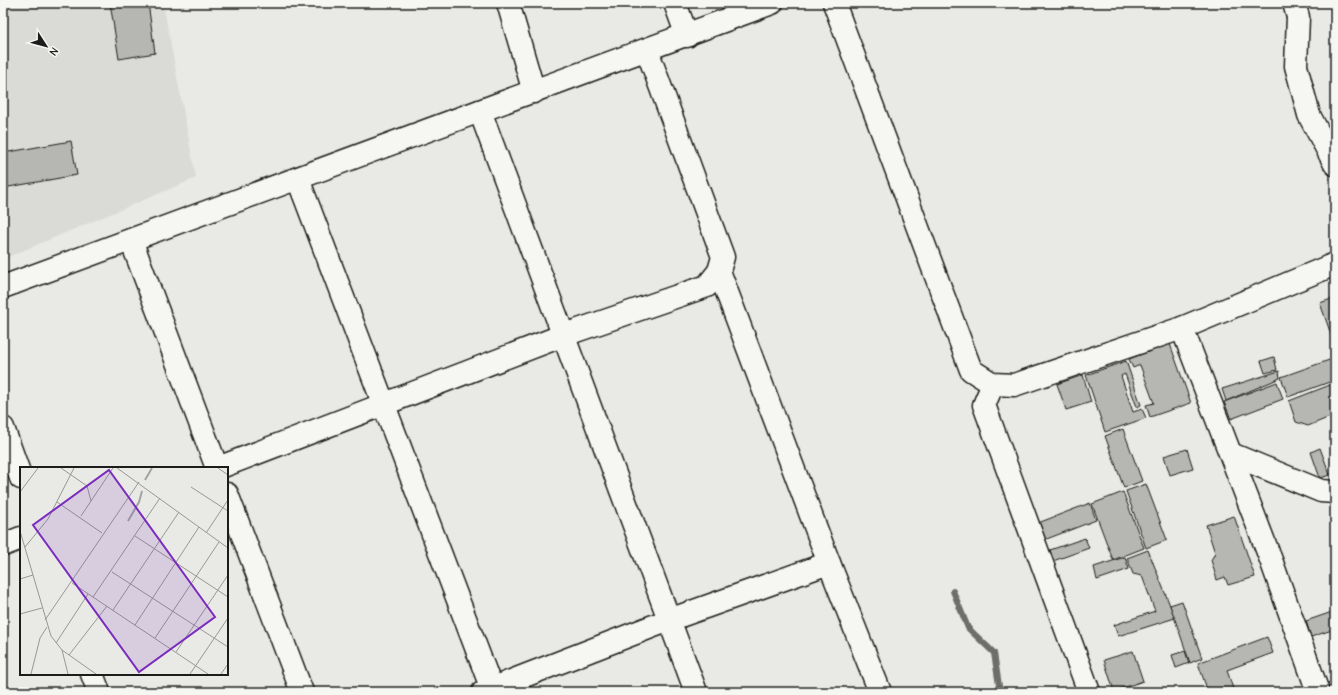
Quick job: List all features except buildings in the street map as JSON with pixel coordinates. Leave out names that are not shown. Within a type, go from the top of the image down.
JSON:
[{"type":"street","points":[[508,3],[534,92]]},
{"type":"street","points":[[675,3],[686,36]]},
{"type":"street","points":[[3,287],[772,3]]},
{"type":"street","points":[[834,3],[971,370],[993,384],[1014,385],[1182,328],[1335,264]]},
{"type":"street","points":[[1294,3],[1298,17],[1296,66],[1309,115],[1335,164]]},
{"type":"street","points":[[221,467],[564,335],[707,286],[719,271],[723,257],[647,50]]},
{"type":"street","points":[[480,111],[696,692]]},
{"type":"street","points":[[298,179],[384,405],[489,691],[669,620],[829,563]]},
{"type":"street","points":[[131,240],[218,467]]},
{"type":"street","points":[[719,271],[829,563],[880,692]]},
{"type":"street","points":[[1182,328],[1271,560],[1318,692]]},
{"type":"street","points":[[993,384],[984,405],[1089,692]]},
{"type":"street","points":[[3,428],[20,475]]},
{"type":"street","points":[[1230,454],[1321,491],[1335,492]]},
{"type":"street","points":[[228,497],[302,692]]},
{"type":"street","points":[[3,545],[20,538]]},
{"type":"street","points":[[92,675],[99,692]]},
{"type":"shaded area","points":[[3,3],[163,3],[196,178],[3,259]]},
{"type":"waterway","points":[[953,591],[968,628],[994,653],[1000,692]]}]
